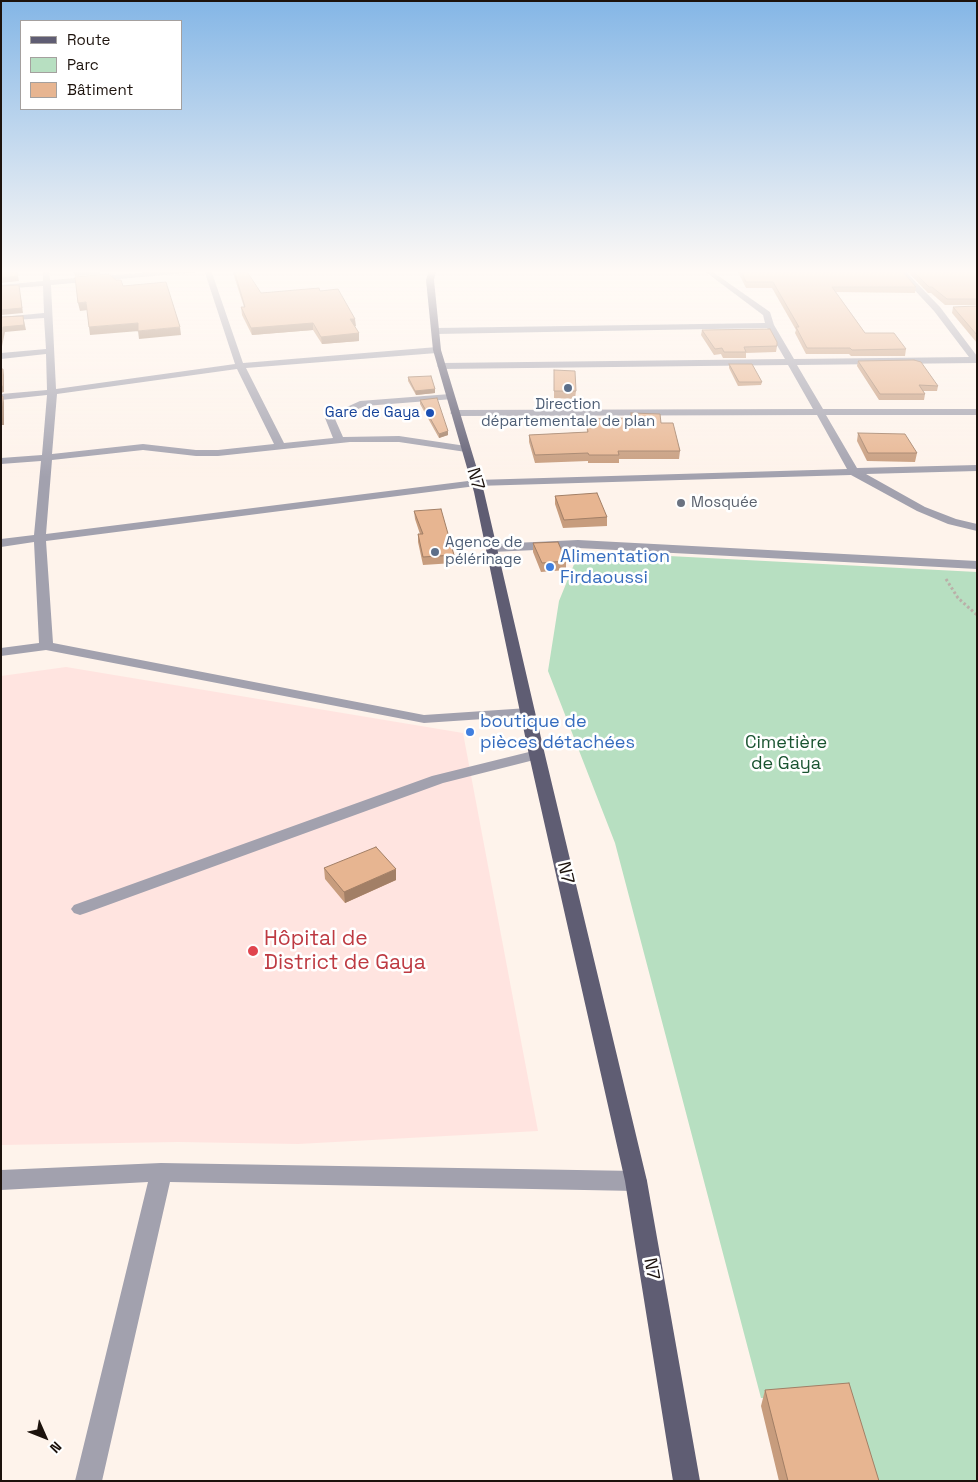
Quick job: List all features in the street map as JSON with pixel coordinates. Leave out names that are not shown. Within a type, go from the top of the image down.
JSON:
[{"type":"main road","name":"N7","points":[[437,339],[439,358],[476,483],[492,548],[537,755],[636,1181],[688,1481]]},
{"type":"street","points":[[46,646],[40,538],[52,392],[49,339]]},
{"type":"street","points":[[231,339],[240,366],[280,446]]},
{"type":"street","points":[[778,339],[854,472],[921,509],[952,522],[977,528]]},
{"type":"street","points":[[960,339],[976,360]]},
{"type":"street","points":[[1,356],[50,351]]},
{"type":"street","points":[[1,397],[52,392],[240,366],[439,358],[791,362],[976,360]]},
{"type":"street","points":[[339,440],[336,428],[330,418],[363,403],[820,413],[977,412]]},
{"type":"street","points":[[1,461],[143,447],[196,453],[218,453],[339,440],[399,440],[466,449]]},
{"type":"street","points":[[1,543],[476,483],[977,468]]},
{"type":"street","points":[[492,548],[578,544],[977,565]]},
{"type":"street","points":[[1,652],[46,646],[424,719],[528,712]]},
{"type":"street","points":[[80,909],[438,778],[537,755]]},
{"type":"street","points":[[1,1180],[161,1172],[636,1181]]},
{"type":"street","points":[[88,1481],[161,1172]]},
{"type":"path","points":[[942,564],[947,582],[958,598],[977,615]]},
{"type":"shaded area","name":"Hôpital de District de Gaya","points":[[66,667],[463,733],[538,1131],[298,1144],[178,1142],[1,1145],[1,676]]},
{"type":"green space","name":"Cimetière de Gaya","points":[[592,552],[977,572],[977,1481],[871,1481],[844,1399],[761,1398],[615,843],[548,671],[559,601],[577,557],[592,556]]},
{"type":"building","points":[[708,339],[775,339],[777,342],[777,346],[744,347],[746,352],[724,352],[722,348],[715,349]]},
{"type":"building","points":[[802,339],[899,339],[906,349],[852,350],[850,348],[807,348]]},
{"type":"building","points":[[914,360],[921,362],[938,386],[919,385],[925,394],[880,394],[858,361]]},
{"type":"building","points":[[729,364],[752,364],[762,382],[739,382]]},
{"type":"building","points":[[1,369],[3,369],[3,386],[1,387]]},
{"type":"building","points":[[554,370],[575,371],[576,391],[554,391]]},
{"type":"building","points":[[431,376],[435,389],[415,391],[408,377]]},
{"type":"building","points":[[1,396],[3,396],[2,419],[1,419]]},
{"type":"building","points":[[437,398],[448,431],[439,434],[420,400]]},
{"type":"building","points":[[631,413],[660,414],[661,423],[673,423],[680,451],[618,451],[619,455],[589,455],[588,453],[535,455],[529,435],[588,432],[586,419],[631,418]]},
{"type":"building","points":[[858,433],[905,434],[917,453],[868,453]]},
{"type":"building","points":[[597,493],[607,517],[564,520],[555,496]]},
{"type":"building","points":[[441,509],[454,555],[423,557],[418,534],[423,534],[414,511]]},
{"type":"building","points":[[558,542],[566,561],[542,563],[533,543]]},
{"type":"building","points":[[376,847],[396,869],[344,892],[324,868]]},
{"type":"building","points":[[849,1383],[879,1481],[788,1481],[765,1390]]},
{"type":"place","name":"Direction départementale de plan","points":[[568,388]]},
{"type":"place","name":"Gare de Gaya","points":[[430,413]]},
{"type":"place","name":"Mosquée","points":[[681,503]]},
{"type":"place","name":"Agence de pélérinage","points":[[435,552]]},
{"type":"place","name":"Alimentation Firdaoussi","points":[[550,567]]},
{"type":"place","name":"boutique de pièces détachées","points":[[470,732]]},
{"type":"place","name":"Hôpital de District de Gaya","points":[[253,951]]}]
